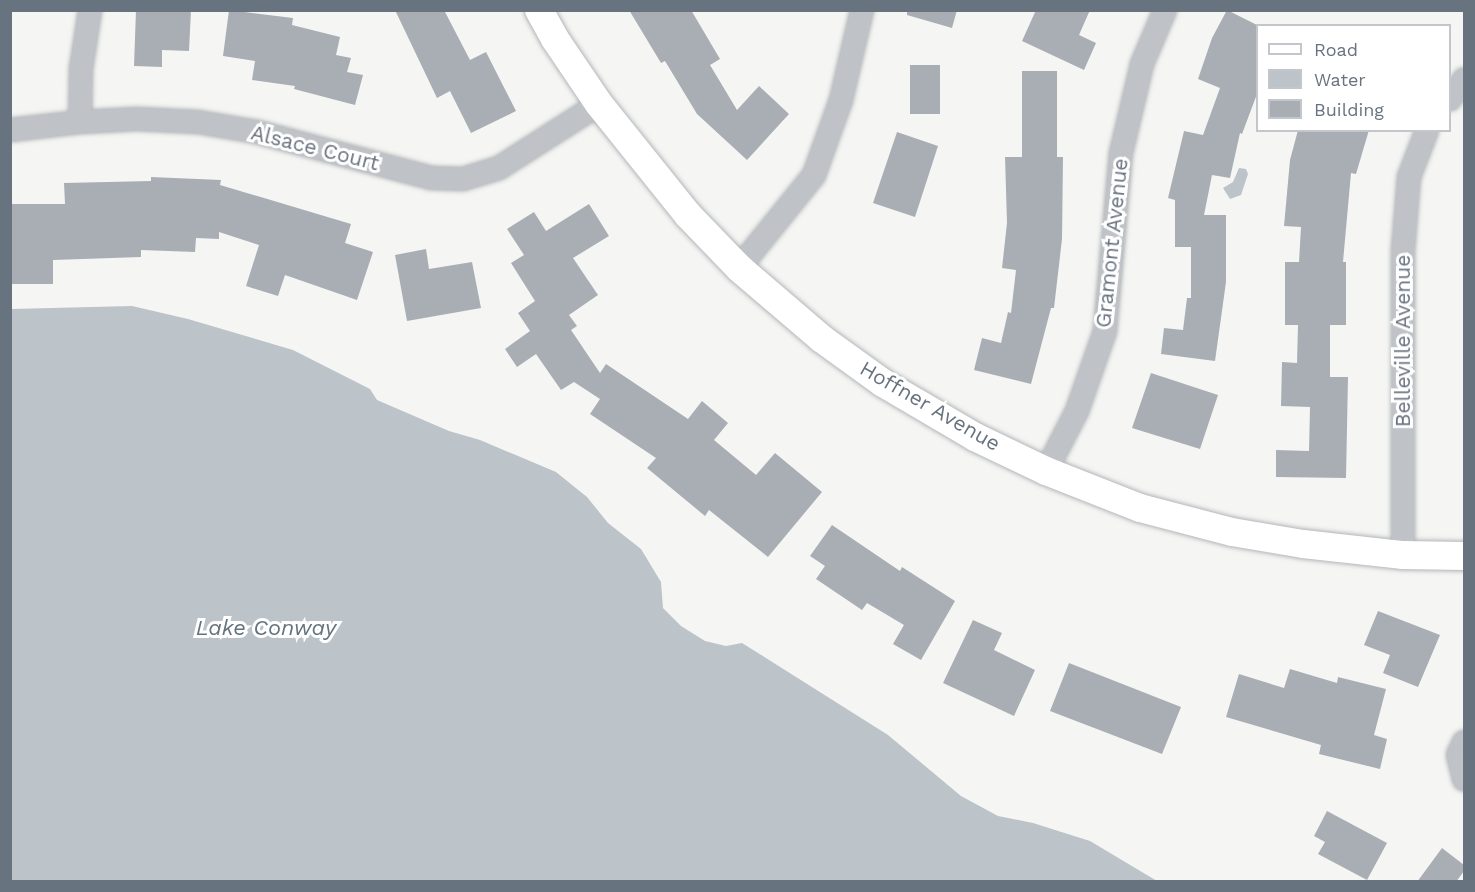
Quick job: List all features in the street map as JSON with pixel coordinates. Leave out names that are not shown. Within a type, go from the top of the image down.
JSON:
[{"type":"main road","name":"Hoffner Avenue","points":[[539,10],[555,39],[599,104],[682,208],[739,268],[822,339],[883,383],[975,436],[1046,471],[1140,508],[1232,532],[1303,544],[1403,555],[1464,555]]},
{"type":"street","points":[[80,122],[81,69],[90,10]]},
{"type":"street","points":[[739,268],[814,175],[841,100],[862,10]]},
{"type":"street","name":"Gramont Avenue","points":[[1046,471],[1077,411],[1105,332],[1121,153],[1142,64],[1165,10]]},
{"type":"street","points":[[1451,96],[1464,80]]},
{"type":"street","name":"Alsace Court","points":[[10,130],[80,122],[137,119],[198,122],[257,132],[431,178],[463,179],[499,168],[599,104]]},
{"type":"street","name":"Belleville Avenue","points":[[1403,555],[1403,251],[1409,177],[1426,132]]},
{"type":"street","points":[[1464,742],[1458,755],[1464,779]]},
{"type":"water","points":[[1239,168],[1246,169],[1248,174],[1241,195],[1230,199],[1223,188],[1233,182]]},
{"type":"water","name":"Lake Conway","points":[[132,306],[188,319],[293,350],[370,389],[377,400],[449,431],[480,440],[556,472],[587,497],[608,523],[641,549],[661,582],[663,608],[681,626],[705,641],[726,646],[742,643],[888,735],[961,796],[998,816],[1033,823],[1090,841],[1157,881],[11,881],[11,309]]},
{"type":"building","points":[[136,10],[191,10],[189,51],[162,50],[162,67],[134,66]]},
{"type":"building","points":[[229,10],[293,18],[292,25],[340,37],[336,55],[351,58],[347,72],[363,75],[355,105],[294,89],[295,86],[252,80],[255,61],[223,56]]},
{"type":"building","points":[[395,10],[444,10],[470,60],[486,52],[516,111],[471,133],[450,91],[437,98]]},
{"type":"building","points":[[629,10],[691,10],[720,59],[710,65],[737,110],[759,86],[789,114],[747,160],[697,114],[665,61],[661,63]]},
{"type":"building","points":[[907,10],[957,10],[952,28],[907,15]]},
{"type":"building","points":[[1036,10],[1090,10],[1079,35],[1096,43],[1084,70],[1022,41]]},
{"type":"building","points":[[1227,10],[1256,24],[1256,97],[1242,134],[1240,133],[1230,178],[1212,175],[1204,215],[1226,215],[1226,282],[1215,361],[1161,354],[1164,328],[1183,330],[1187,298],[1191,298],[1191,247],[1175,247],[1175,200],[1168,198],[1184,131],[1203,135],[1220,88],[1198,79],[1212,38]]},
{"type":"building","points":[[910,65],[940,65],[940,114],[910,114]]},
{"type":"building","points":[[1022,71],[1057,71],[1057,157],[1063,157],[1062,239],[1054,308],[1051,308],[1031,384],[974,370],[982,338],[1001,343],[1008,312],[1011,313],[1016,270],[1002,268],[1007,223],[1005,157],[1022,157]]},
{"type":"building","points":[[897,132],[938,146],[915,217],[873,203]]},
{"type":"building","points":[[1297,132],[1368,132],[1356,174],[1351,173],[1343,262],[1346,262],[1346,325],[1330,325],[1330,377],[1348,377],[1346,478],[1276,477],[1276,450],[1309,451],[1310,407],[1281,406],[1282,362],[1297,363],[1298,325],[1285,325],[1285,262],[1299,262],[1301,227],[1284,226],[1290,160]]},
{"type":"building","points":[[151,177],[221,180],[220,185],[351,224],[345,243],[373,252],[357,300],[285,275],[278,296],[246,286],[259,245],[219,232],[219,239],[196,238],[195,252],[141,250],[141,257],[53,260],[53,284],[10,284],[10,204],[65,204],[64,183],[151,181]]},
{"type":"building","points":[[589,204],[609,236],[573,258],[598,295],[569,315],[577,326],[571,330],[600,373],[606,364],[688,419],[702,401],[728,423],[714,440],[756,475],[775,453],[822,492],[768,557],[709,510],[705,516],[647,468],[656,458],[590,414],[600,399],[574,382],[561,390],[536,354],[517,367],[505,349],[530,331],[518,313],[535,301],[511,263],[524,255],[507,229],[534,212],[546,231]]},
{"type":"building","points":[[426,249],[429,269],[472,262],[481,308],[407,321],[395,255]]},
{"type":"building","points":[[1151,373],[1218,395],[1200,449],[1132,428]]},
{"type":"building","points":[[832,525],[900,571],[902,567],[955,601],[921,660],[893,644],[904,625],[867,603],[862,610],[816,579],[825,566],[810,556]]},
{"type":"building","points":[[1378,611],[1440,635],[1418,687],[1383,673],[1390,655],[1364,645]]},
{"type":"building","points":[[973,620],[1002,633],[994,650],[1035,670],[1014,716],[943,683]]},
{"type":"building","points":[[1069,663],[1181,707],[1162,754],[1050,711]]},
{"type":"building","points":[[1290,669],[1337,683],[1338,677],[1386,689],[1374,735],[1387,739],[1380,769],[1319,754],[1321,745],[1226,717],[1239,674],[1284,688]]},
{"type":"building","points":[[1327,811],[1387,843],[1367,880],[1318,854],[1325,842],[1314,836]]},
{"type":"building","points":[[1442,848],[1464,865],[1464,871],[1456,882],[1417,882]]}]
